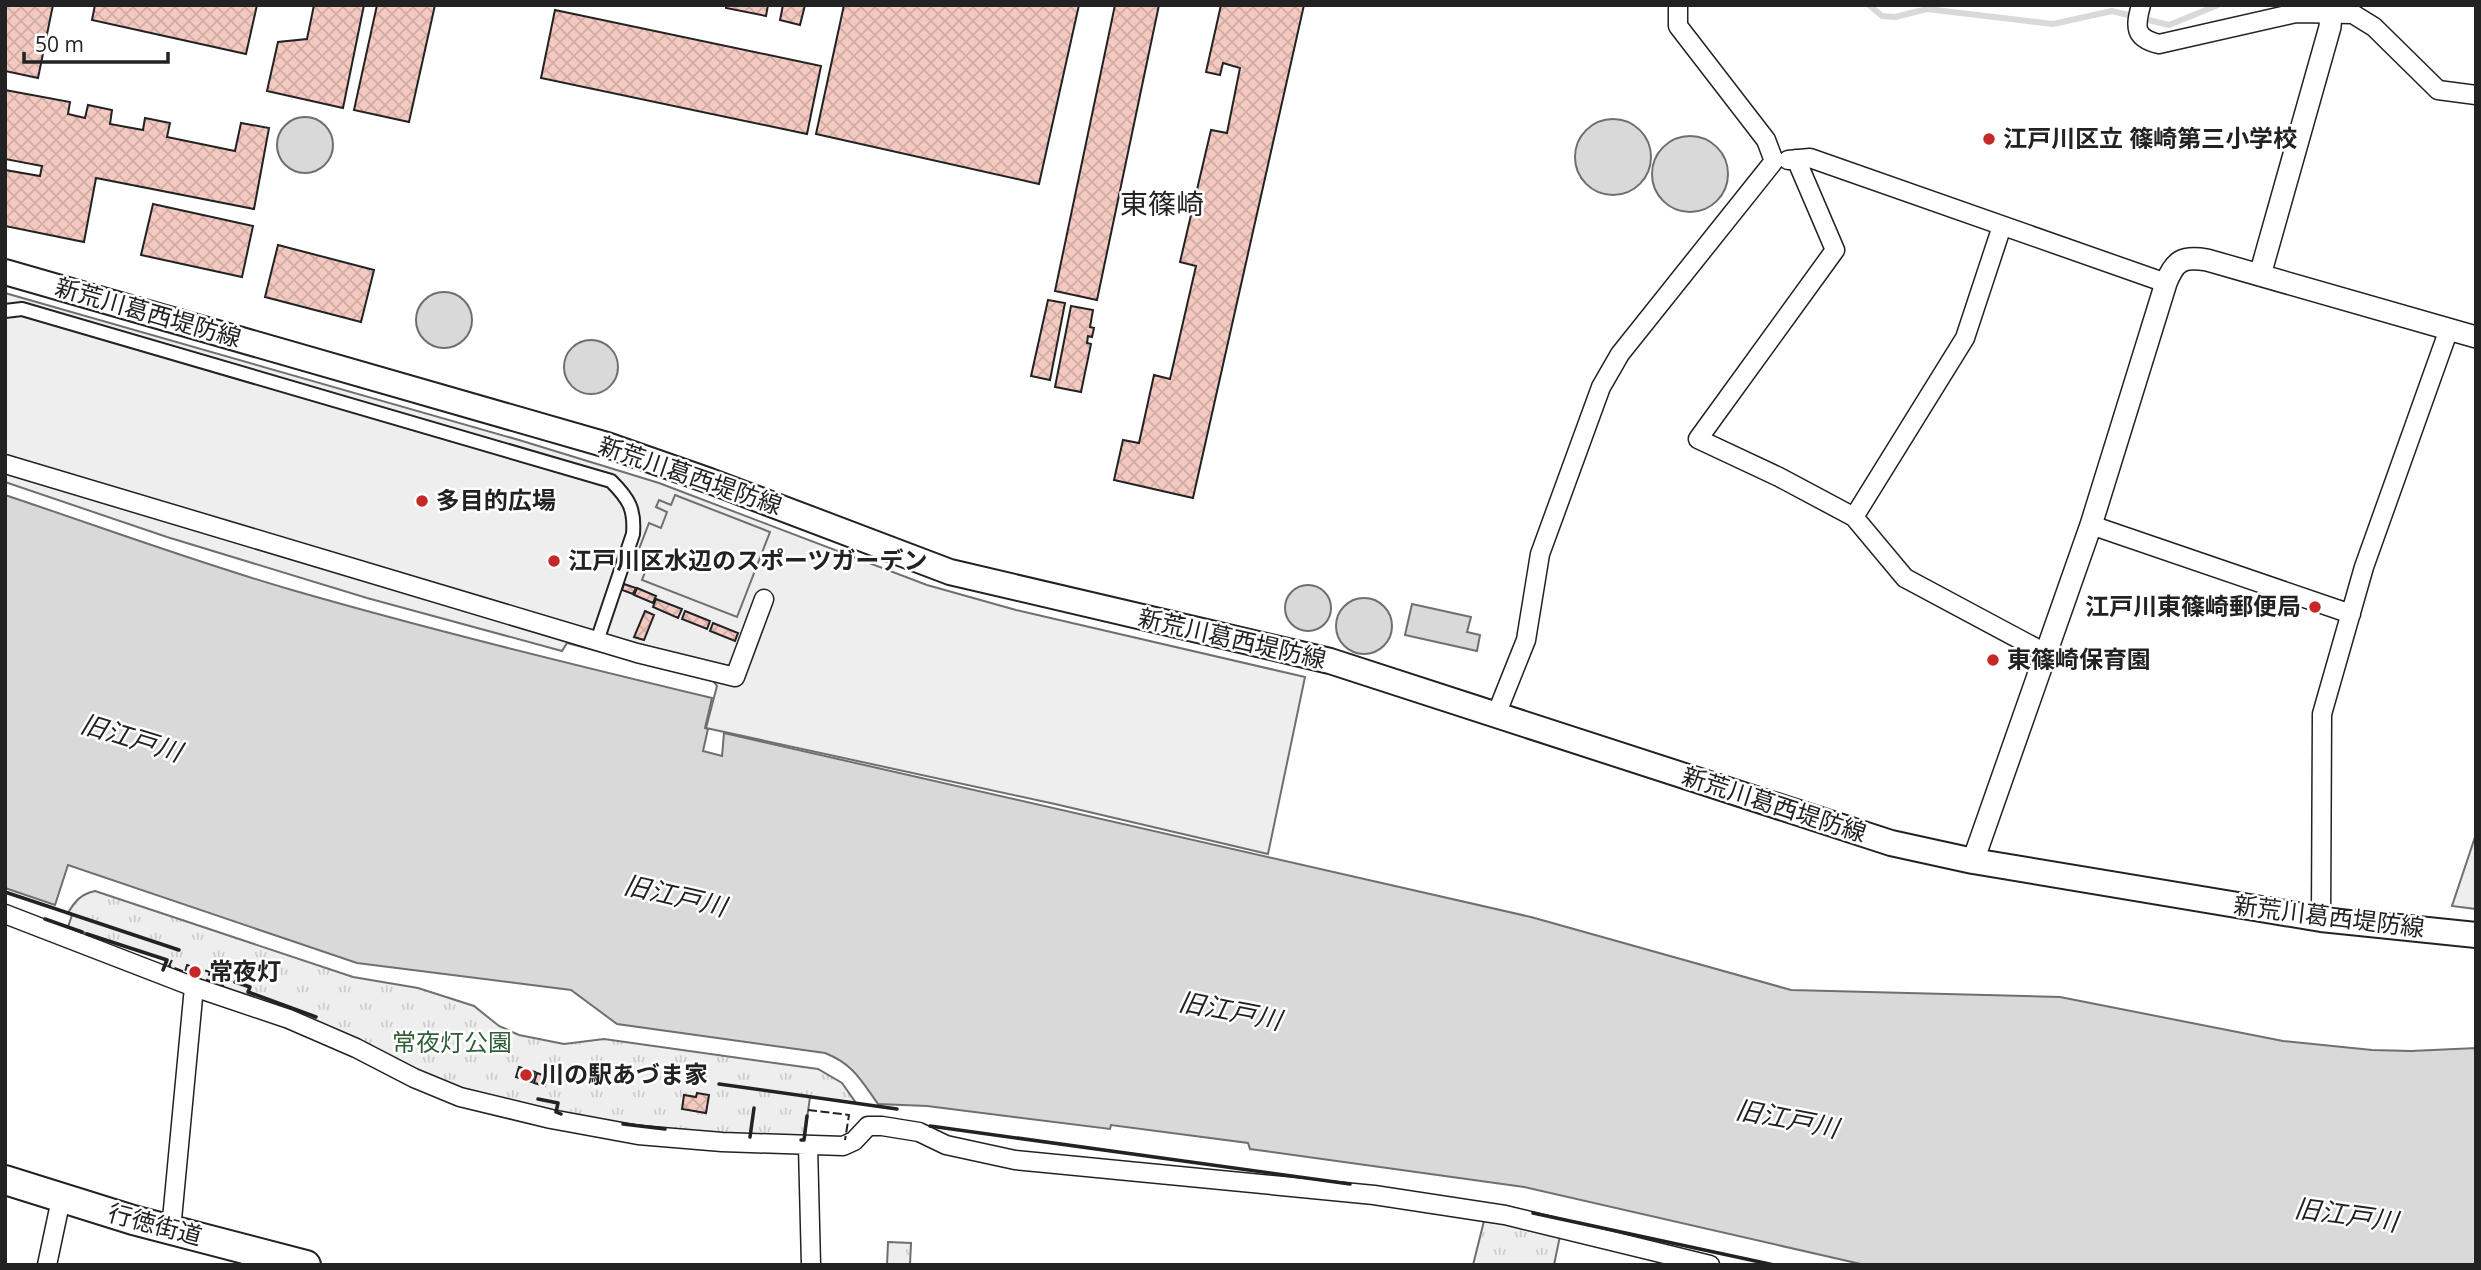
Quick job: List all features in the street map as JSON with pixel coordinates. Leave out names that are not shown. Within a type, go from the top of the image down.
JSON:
[{"type":"main road","name":"新荒川葛西堤防線","points":[[5,272],[607,445],[950,572],[1330,661],[1891,843],[1973,861],[2320,919],[2476,935]]},
{"type":"main road","name":"行徳街道","points":[[5,1180],[260,1259],[306,1265]]},
{"type":"street","points":[[1678,5],[1678,26],[1766,140],[1774,161]]},
{"type":"street","points":[[2139,13],[2138,31],[2146,41],[2159,44],[2295,9],[2353,14],[2366,21],[2438,90],[2476,95]]},
{"type":"street","points":[[2260,275],[2332,13]]},
{"type":"street","points":[[1496,715],[1526,640],[1540,554],[1601,387],[1620,355],[1774,161],[1810,158],[2166,283]]},
{"type":"street","points":[[1796,159],[1835,250],[1698,439],[1779,477],[1854,517],[1905,578],[2047,654]]},
{"type":"street","points":[[1854,517],[1965,338],[2002,226]]},
{"type":"street","points":[[1973,861],[2091,525],[2166,283],[2174,265],[2195,258],[2476,337]]},
{"type":"street","points":[[5,311],[22,309],[611,481],[626,496],[634,517],[633,534],[597,641]]},
{"type":"street","points":[[2320,919],[2322,713],[2364,567],[2449,329]]},
{"type":"street","points":[[5,464],[597,641],[736,677],[764,599]]},
{"type":"street","points":[[2091,525],[2351,614]]},
{"type":"street","points":[[5,914],[194,987],[289,1018],[356,1048],[414,1079],[460,1097],[551,1119],[638,1135],[807,1146],[847,1145],[868,1126],[882,1126],[919,1132],[940,1143],[1015,1160],[1374,1195],[1485,1212],[1710,1265]]},
{"type":"street","points":[[171,1230],[194,987]]},
{"type":"street","points":[[807,1146],[811,1265]]},
{"type":"street","points":[[47,1265],[61,1199]]},
{"type":"green space","name":"江戸川区水辺のスポーツガーデン","points":[[5,293],[519,440],[659,483],[927,585],[1016,610],[1305,677],[1268,854],[1055,804],[706,728],[717,686],[713,681],[567,643],[562,651],[367,598],[167,537],[5,482]]},
{"type":"green space","points":[[2476,834],[2476,909],[2452,906]]},
{"type":"green space","name":"常夜灯公園","points":[[95,891],[353,977],[418,988],[474,1006],[499,1026],[519,1035],[564,1044],[604,1039],[818,1069],[842,1083],[856,1103],[810,1097],[804,1140],[724,1136],[589,1119],[467,1094],[162,970],[166,960],[68,927],[72,915],[68,913],[73,905],[82,896]]},
{"type":"green space","points":[[1485,1217],[1560,1236],[1554,1265],[1473,1265]]},
{"type":"green space","points":[[888,1242],[911,1243],[910,1265],[887,1265]]},
{"type":"shaded area","points":[[675,495],[770,532],[737,617],[642,580],[647,567],[634,562],[649,523],[661,528],[667,512],[656,507],[659,500],[671,505]]},
{"type":"water","points":[[305,117],[320,122],[328,130],[333,145],[328,160],[320,168],[305,173],[290,168],[282,160],[277,145],[282,130],[290,122]]},
{"type":"water","points":[[1613,119],[1627,122],[1640,130],[1648,143],[1651,157],[1648,171],[1640,184],[1627,192],[1613,195],[1599,192],[1586,184],[1578,171],[1575,157],[1578,143],[1586,130],[1599,122]]},
{"type":"water","points":[[1690,136],[1704,139],[1717,147],[1725,160],[1728,174],[1725,188],[1717,201],[1704,209],[1690,212],[1676,209],[1663,201],[1655,188],[1652,174],[1655,160],[1663,147],[1676,139]]},
{"type":"water","points":[[444,292],[459,297],[467,305],[472,320],[467,335],[459,343],[444,348],[429,343],[421,335],[416,320],[421,305],[429,297]]},
{"type":"water","points":[[596,340],[606,344],[614,352],[618,367],[614,382],[606,390],[586,394],[576,390],[568,382],[564,362],[568,352],[576,344]]},
{"type":"water","name":"旧江戸川","points":[[5,495],[292,590],[449,633],[712,698],[703,751],[722,756],[724,733],[1531,917],[1791,990],[2060,997],[2283,1041],[2372,1050],[2476,1048],[2476,1265],[1865,1265],[1524,1187],[1250,1149],[1248,1143],[1111,1125],[1110,1129],[927,1106],[878,1104],[850,1068],[825,1053],[617,1024],[571,990],[357,963],[68,865],[55,905],[5,888]]},
{"type":"water","points":[[1308,585],[1324,592],[1331,608],[1324,624],[1308,631],[1292,624],[1285,608],[1292,592]]},
{"type":"water","points":[[1364,598],[1379,603],[1387,611],[1392,626],[1387,641],[1379,649],[1364,654],[1349,649],[1341,641],[1336,626],[1341,611],[1349,603]]},
{"type":"water","points":[[1412,604],[1471,617],[1467,632],[1480,635],[1477,651],[1405,635]]},
{"type":"building","points":[[5,5],[53,5],[38,78],[5,71]]},
{"type":"building","points":[[95,5],[257,5],[246,54],[92,20]]},
{"type":"building","points":[[314,5],[364,5],[343,108],[267,91],[278,42],[307,39]]},
{"type":"building","points":[[377,5],[435,5],[409,122],[354,110]]},
{"type":"building","points":[[726,5],[768,5],[766,16],[726,8]]},
{"type":"building","points":[[783,5],[805,5],[800,25],[780,20]]},
{"type":"building","points":[[844,5],[1079,5],[1039,184],[816,134]]},
{"type":"building","points":[[1115,5],[1159,5],[1097,300],[1055,291]]},
{"type":"building","points":[[1221,5],[1304,5],[1193,498],[1114,480],[1123,440],[1139,443],[1154,375],[1170,379],[1196,266],[1180,262],[1211,130],[1227,133],[1240,68],[1223,63],[1220,75],[1206,72]]},
{"type":"building","points":[[555,10],[821,66],[807,134],[541,78]]},
{"type":"building","points":[[5,90],[70,102],[68,114],[85,118],[88,105],[112,110],[110,124],[143,130],[145,118],[170,123],[167,137],[235,151],[241,123],[269,128],[254,209],[96,178],[84,242],[5,226],[5,170],[40,176],[42,166],[5,159]]},
{"type":"building","points":[[153,204],[253,226],[242,277],[141,255]]},
{"type":"building","points":[[278,245],[374,270],[361,322],[265,297]]},
{"type":"building","points":[[1048,300],[1065,303],[1050,380],[1031,376]]},
{"type":"building","points":[[1071,306],[1093,310],[1090,327],[1094,328],[1092,337],[1088,336],[1087,343],[1091,344],[1081,392],[1055,387]]},
{"type":"building","points":[[624,584],[636,588],[633,594],[622,590]]},
{"type":"building","points":[[637,588],[656,596],[653,603],[634,595]]},
{"type":"building","points":[[656,599],[682,609],[678,618],[653,607]]},
{"type":"building","points":[[645,611],[654,615],[644,640],[634,637]]},
{"type":"building","points":[[685,611],[710,621],[707,629],[682,619]]},
{"type":"building","points":[[713,623],[738,633],[735,641],[710,631]]},
{"type":"building","name":"川の駅あづま家","points":[[519,1067],[535,1072],[532,1082],[516,1077]]},
{"type":"building","points":[[537,1073],[548,1077],[545,1086],[534,1083]]},
{"type":"building","points":[[697,1093],[709,1095],[706,1113],[682,1109],[684,1095],[696,1097]]},
{"type":"waterway","points":[[1869,5],[1882,16],[1895,17],[1927,9],[2053,24],[2112,11],[2169,25],[2218,5]]},
{"type":"fence","points":[[172,960],[169,966],[185,972],[187,965],[210,972],[207,980],[224,986]]},
{"type":"fence","points":[[808,1110],[849,1115],[845,1140]]},
{"type":"wall","points":[[5,892],[179,950]]},
{"type":"wall","points":[[45,919],[82,932]]},
{"type":"wall","points":[[87,934],[167,960],[163,970]]},
{"type":"wall","points":[[235,982],[250,987],[248,992],[316,1017]]},
{"type":"wall","points":[[719,1084],[897,1109]]},
{"type":"wall","points":[[538,1099],[558,1103],[556,1112],[561,1114]]},
{"type":"wall","points":[[750,1137],[754,1108]]},
{"type":"wall","points":[[801,1140],[804,1140],[807,1116]]},
{"type":"wall","points":[[623,1124],[665,1129]]},
{"type":"wall","points":[[930,1126],[1350,1184]]},
{"type":"wall","points":[[1533,1213],[1774,1265]]},
{"type":"place","name":"江戸川区立 篠崎第三小学校","points":[[1989,139]]},
{"type":"place","name":"多目的広場","points":[[422,501]]},
{"type":"place","name":"江戸川区水辺のスポーツガーデン","points":[[554,561]]},
{"type":"place","name":"江戸川東篠崎郵便局","points":[[2315,607]]},
{"type":"place","name":"東篠崎保育園","points":[[1993,660]]},
{"type":"place","name":"常夜灯","points":[[195,972]]},
{"type":"place","name":"川の駅あづま家","points":[[526,1075]]},
{"type":"district","name":"東篠崎","points":[[1162,204]]}]
